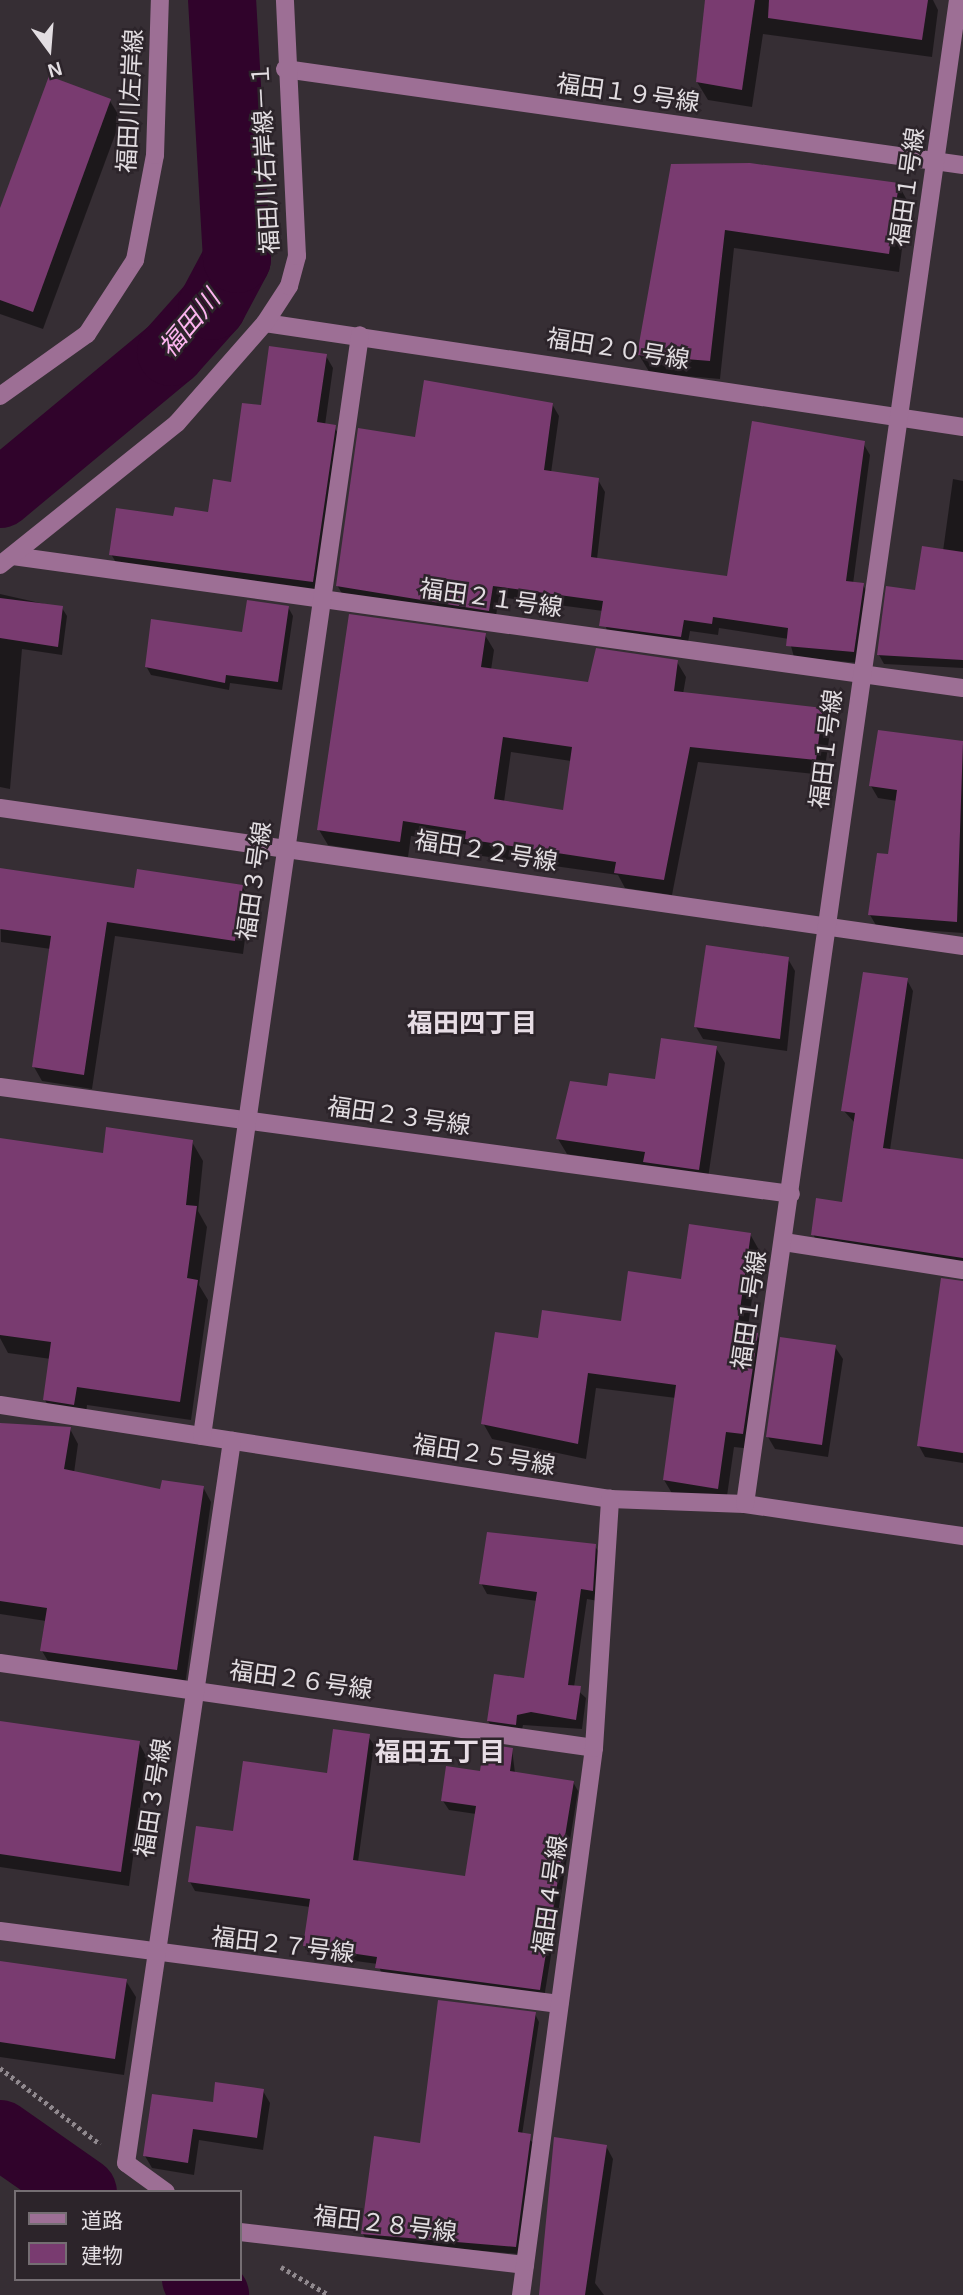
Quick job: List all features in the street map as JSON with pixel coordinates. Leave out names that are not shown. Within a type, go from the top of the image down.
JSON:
[{"type":"street","name":"福田川左岸線","points":[[0,396],[87,334],[135,260],[155,155],[160,0]]},
{"type":"street","name":"福田川右岸線－１","points":[[6,561],[177,423],[265,323],[289,286],[297,256],[285,69],[285,0]]},
{"type":"street","name":"福田１号線","points":[[745,1504],[830,928],[860,673],[958,0]]},
{"type":"street","name":"福田１９号線","points":[[285,69],[963,165]]},
{"type":"street","name":"福田２０号線","points":[[265,323],[360,335],[963,427]]},
{"type":"street","name":"福田３号線","points":[[202,1436],[284,845],[360,335]]},
{"type":"street","name":"福田２１号線","points":[[6,561],[321,599],[963,688]]},
{"type":"street","name":"福田２２号線","points":[[0,808],[284,845],[963,946]]},
{"type":"street","name":"福田２３号線","points":[[0,1087],[791,1194]]},
{"type":"street","points":[[784,1242],[963,1270]]},
{"type":"street","name":"福田２５号線","points":[[0,1405],[610,1499],[745,1504],[963,1536]]},
{"type":"street","name":"福田３号線","points":[[126,2163],[154,1953],[232,1441]]},
{"type":"street","name":"福田４号線","points":[[521,2295],[594,1748],[610,1499]]},
{"type":"street","name":"福田２６号線","points":[[0,1664],[194,1689],[594,1748]]},
{"type":"street","name":"福田２７号線","points":[[0,1931],[559,2004]]},
{"type":"street","points":[[126,2163],[163,2190]]},
{"type":"street","name":"福田２８号線","points":[[242,2232],[525,2265]]},
{"type":"path","points":[[0,2068],[126,2163]]},
{"type":"path","points":[[273,2262],[329,2295]]},
{"type":"building","points":[[705,0],[755,0],[742,90],[696,82]]},
{"type":"building","points":[[769,0],[928,0],[922,40],[768,18]]},
{"type":"building","points":[[49,76],[111,99],[33,312],[0,300],[0,208]]},
{"type":"building","points":[[750,163],[899,183],[889,254],[725,230],[710,361],[637,355],[671,164]]},
{"type":"building","points":[[269,346],[327,354],[317,422],[336,425],[313,582],[109,555],[116,508],[173,516],[175,507],[208,512],[213,479],[231,482],[242,403],[261,405]]},
{"type":"building","points":[[424,380],[553,403],[544,470],[599,478],[591,557],[675,569],[727,576],[752,421],[865,441],[846,581],[864,583],[854,652],[786,646],[788,628],[713,617],[712,624],[684,620],[681,637],[599,626],[603,601],[493,586],[489,611],[336,586],[358,428],[415,437]]},
{"type":"building","points":[[922,546],[963,552],[963,660],[877,655],[886,586],[915,590]]},
{"type":"building","points":[[0,598],[63,606],[58,647],[0,638]]},
{"type":"building","points":[[247,600],[289,606],[278,682],[226,675],[225,683],[145,667],[151,619],[242,632]]},
{"type":"building","points":[[349,614],[486,633],[481,667],[588,682],[596,648],[678,660],[674,691],[823,708],[816,760],[690,747],[664,880],[614,873],[616,862],[465,839],[466,831],[403,821],[400,842],[317,830]],"holes":[[[503,737],[572,747],[563,810],[494,799]]]},
{"type":"building","points":[[878,730],[963,741],[957,922],[868,915],[877,853],[888,854],[897,790],[869,786]]},
{"type":"building","points":[[0,868],[134,888],[137,869],[243,885],[235,941],[107,922],[84,1075],[32,1067],[51,936],[0,929]]},
{"type":"building","points":[[706,945],[789,957],[780,1039],[694,1027]]},
{"type":"building","points":[[863,972],[908,978],[883,1148],[963,1159],[963,1258],[811,1235],[816,1198],[842,1202],[855,1113],[841,1111]]},
{"type":"building","points":[[661,1038],[717,1046],[699,1170],[643,1162],[645,1152],[556,1139],[570,1081],[607,1086],[609,1073],[655,1079]]},
{"type":"building","points":[[106,1127],[193,1140],[186,1205],[197,1206],[187,1278],[198,1280],[180,1402],[77,1387],[74,1405],[43,1400],[51,1342],[0,1335],[0,1138],[103,1153]]},
{"type":"building","points":[[689,1224],[751,1233],[737,1330],[758,1333],[743,1434],[726,1432],[718,1489],[663,1480],[676,1385],[588,1373],[578,1444],[481,1424],[495,1332],[538,1338],[542,1310],[621,1321],[628,1271],[681,1279]]},
{"type":"building","points":[[941,1278],[963,1281],[963,1453],[917,1446]]},
{"type":"building","points":[[780,1337],[836,1345],[822,1445],[766,1437]]},
{"type":"building","points":[[0,1423],[71,1427],[64,1469],[160,1489],[162,1480],[204,1486],[177,1670],[40,1651],[47,1608],[0,1601]]},
{"type":"building","points":[[487,1532],[596,1544],[593,1591],[581,1589],[568,1685],[581,1686],[576,1720],[531,1712],[517,1715],[516,1725],[487,1721],[494,1674],[524,1678],[537,1592],[479,1584]]},
{"type":"building","points":[[0,1721],[140,1741],[121,1872],[0,1854]]},
{"type":"building","points":[[333,1729],[370,1734],[353,1860],[465,1876],[476,1806],[441,1801],[446,1766],[480,1771],[484,1744],[513,1748],[510,1771],[574,1781],[540,1990],[375,1968],[377,1957],[303,1946],[310,1899],[188,1882],[196,1826],[233,1831],[243,1761],[327,1773]]},
{"type":"building","points":[[0,1961],[127,1979],[115,2059],[0,2042]]},
{"type":"building","points":[[438,2000],[536,2012],[518,2132],[531,2134],[516,2247],[361,2234],[374,2136],[420,2143]]},
{"type":"building","points":[[215,2082],[264,2089],[257,2138],[193,2129],[188,2163],[143,2156],[152,2094],[213,2102]]},
{"type":"building","points":[[554,2137],[607,2145],[585,2295],[539,2295]]},
{"type":"waterway","name":"福田川","points":[[0,494],[171,352],[212,306],[237,259],[222,0]]},
{"type":"waterway","name":"福田川","points":[[0,2134],[80,2190]]},
{"type":"waterway","name":"福田川","points":[[198,2281],[215,2295]]},
{"type":"district","name":"福田四丁目","points":[[472,1024]]},
{"type":"district","name":"福田五丁目","points":[[440,1753]]}]
